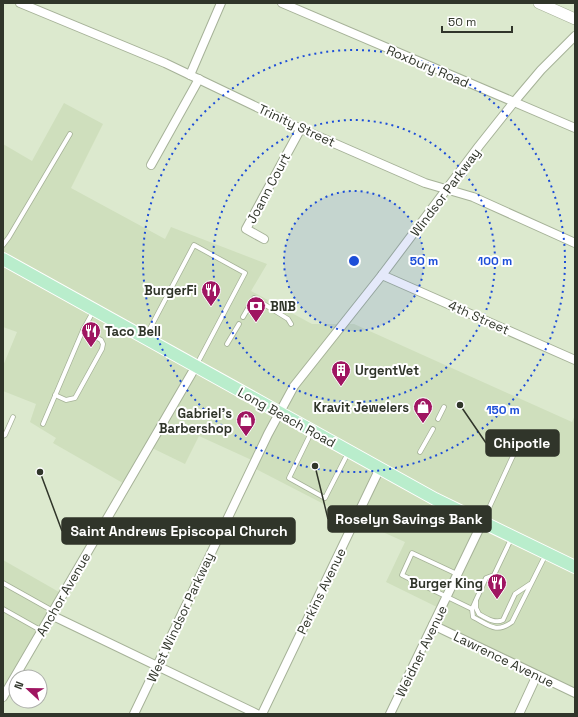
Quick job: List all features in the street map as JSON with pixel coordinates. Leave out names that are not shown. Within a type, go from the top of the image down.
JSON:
[{"type":"main road","points":[[538,3],[575,19]]},
{"type":"main road","name":"Long Beach Road","points":[[3,259],[435,499],[575,567]]},
{"type":"street","name":"Trinity Street","points":[[20,3],[199,79],[300,128],[425,182],[473,197],[575,243]]},
{"type":"street","points":[[190,75],[221,3]]},
{"type":"street","name":"Roxbury Road","points":[[282,3],[575,128]]},
{"type":"street","name":"Windsor Parkway","points":[[279,412],[294,386],[382,275],[479,146],[541,70],[575,36]]},
{"type":"street","points":[[151,165],[199,79]]},
{"type":"street","name":"Joann Court","points":[[264,239],[246,229],[300,128]]},
{"type":"street","name":"4th Street","points":[[382,275],[575,360]]},
{"type":"street","name":"Anchor Avenue","points":[[3,697],[196,366]]},
{"type":"street","name":"West Windsor Parkway","points":[[134,714],[279,412]]},
{"type":"street","name":"Perkins Avenue","points":[[262,714],[380,468]]},
{"type":"street","name":"Weidner Avenue","points":[[390,714],[482,523]]},
{"type":"street","points":[[52,613],[256,714]]},
{"type":"street","name":"Lawrence Avenue","points":[[433,625],[575,693]]},
{"type":"street","points":[[519,714],[538,675]]},
{"type":"lane","points":[[3,245],[70,134]]},
{"type":"lane","points":[[145,338],[194,245],[245,273],[196,366]]},
{"type":"lane","points":[[243,317],[254,298],[288,319],[291,324]]},
{"type":"lane","points":[[43,424],[83,330],[94,310]]},
{"type":"lane","points":[[227,344],[239,324]]},
{"type":"lane","points":[[55,395],[66,400],[75,398],[102,349],[103,344],[101,340],[83,330]]},
{"type":"lane","points":[[438,419],[444,408]]},
{"type":"lane","points":[[3,436],[5,435],[13,417]]},
{"type":"lane","points":[[420,452],[433,430]]},
{"type":"lane","points":[[313,431],[290,478],[325,498],[349,451]]},
{"type":"lane","points":[[482,523],[518,445]]},
{"type":"lane","points":[[512,537],[494,574],[486,578],[472,608],[474,617],[498,629],[505,627],[512,622],[546,553]]},
{"type":"lane","points":[[457,574],[412,553],[402,575],[472,608]]},
{"type":"lane","points":[[3,582],[52,613]]},
{"type":"lane","points":[[476,599],[476,608],[479,614],[491,620],[500,622],[503,620],[515,594],[531,584]]},
{"type":"lane","points":[[3,609],[42,631]]},
{"type":"shaded area","points":[[64,103],[103,124],[71,188],[165,239],[171,227],[267,264],[251,291],[312,324],[354,324],[572,422],[575,415],[575,690],[437,623],[443,610],[386,582],[405,542],[347,516],[254,468],[256,462],[199,436],[185,464],[150,447],[128,486],[53,443],[56,438],[30,422],[36,404],[3,391],[3,366],[17,332],[3,327],[3,144],[32,161]]},
{"type":"shaded area","points":[[3,560],[59,592],[14,669],[8,669],[8,679],[3,687]]},
{"type":"place","name":"BurgerFi","points":[[211,307]]},
{"type":"place","name":"BNB","points":[[256,323]]},
{"type":"place","name":"Taco Bell","points":[[91,348]]},
{"type":"place","name":"UrgentVet","points":[[341,387]]},
{"type":"place","name":"Chipotle","points":[[460,405]]},
{"type":"place","name":"Kravit Jewelers","points":[[423,424]]},
{"type":"place","name":"Gabriel's Barbershop","points":[[246,437]]},
{"type":"place","name":"Roselyn Savings Bank","points":[[315,466]]},
{"type":"place","name":"Saint Andrews Episcopal Church","points":[[40,472]]},
{"type":"place","name":"Burger King","points":[[497,600]]}]
